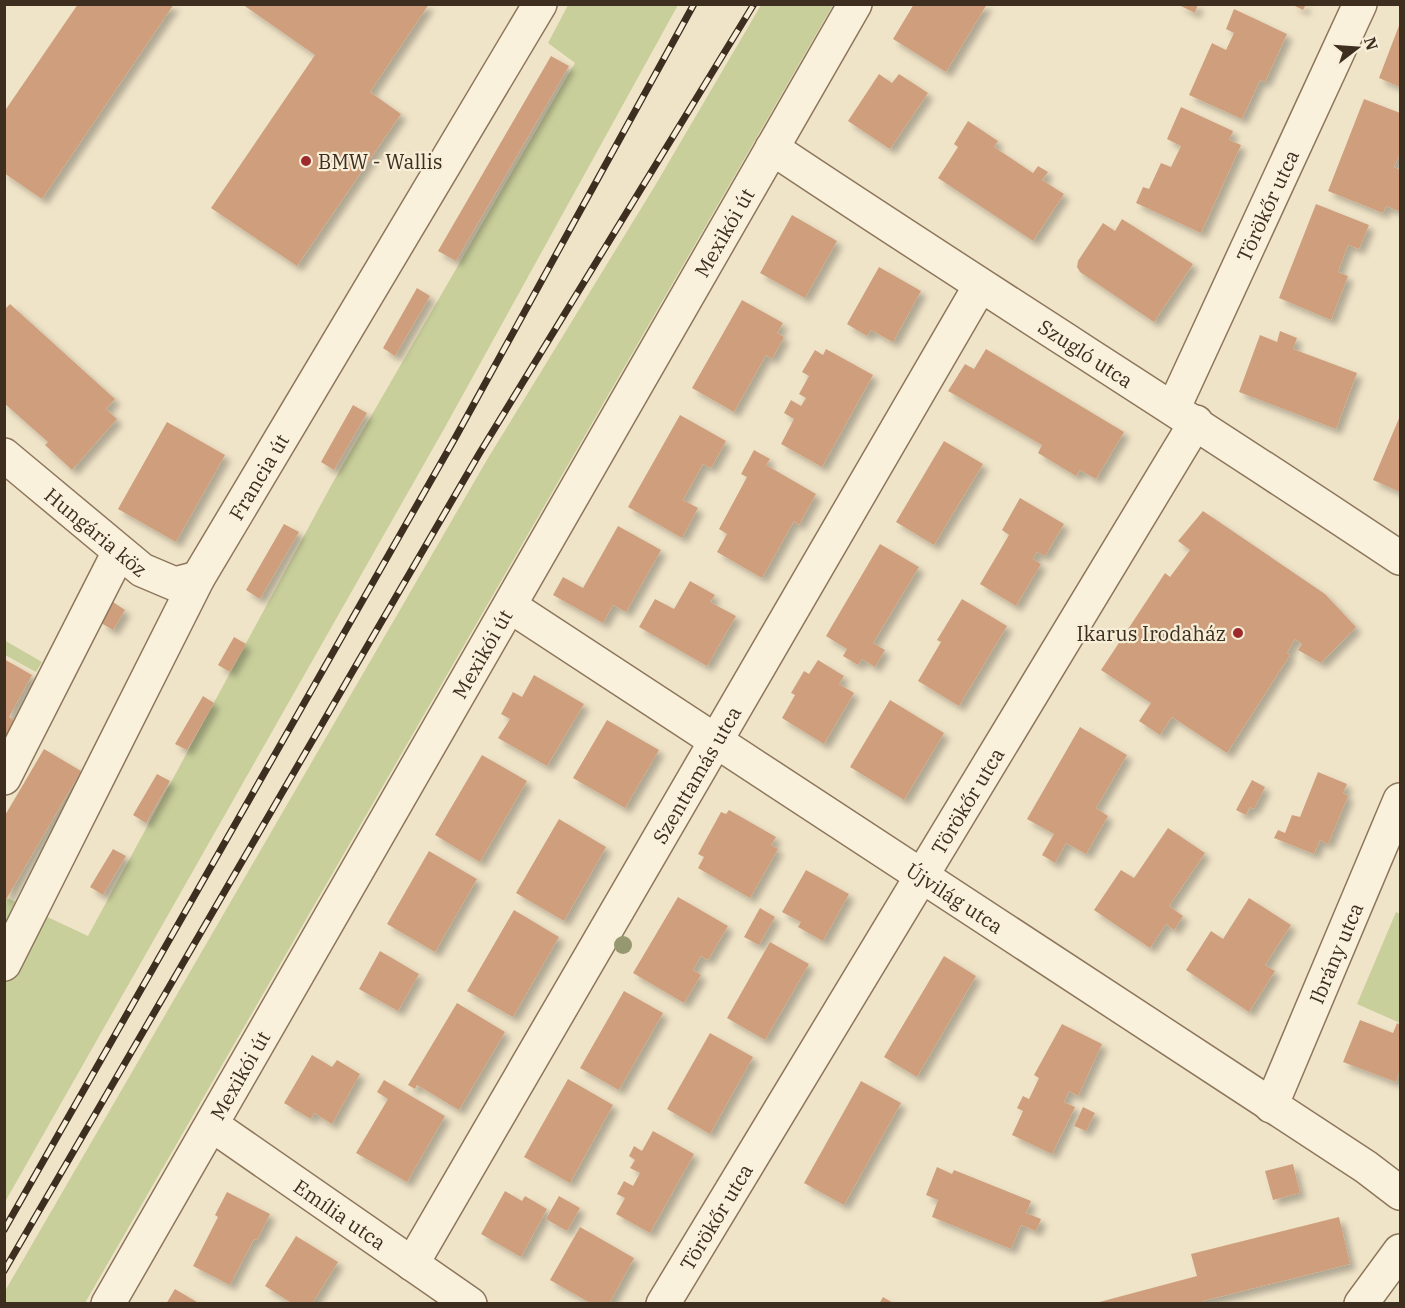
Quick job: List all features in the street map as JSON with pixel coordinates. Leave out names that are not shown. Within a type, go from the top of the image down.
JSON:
[{"type":"street","name":"Francia út","points":[[4,964],[198,578],[540,4]]},
{"type":"street","name":"Mexikói út","points":[[108,1304],[855,4]]},
{"type":"street","name":"Törökőr utca","points":[[663,1304],[921,877],[1185,414],[1360,4]]},
{"type":"street","name":"Szugló utca","points":[[772,148],[980,286],[1185,414],[1401,558]]},
{"type":"street","name":"Szenttamás utca","points":[[412,1264],[980,286]]},
{"type":"street","name":"Hungária köz","points":[[8,465],[142,570],[175,584],[198,578]]},
{"type":"street","points":[[4,778],[119,552]]},
{"type":"street","name":"Újvilág utca","points":[[510,606],[1366,1167],[1401,1193]]},
{"type":"street","name":"Ibrány utca","points":[[1271,1106],[1401,800]]},
{"type":"street","name":"Emília utca","points":[[212,1125],[470,1304]]},
{"type":"street","points":[[1361,1304],[1401,1251]]},
{"type":"green space","points":[[568,5],[678,5],[444,429],[5,1202],[4,902],[7,898],[88,936],[333,482],[575,63],[548,43]]},
{"type":"green space","points":[[761,5],[833,5],[85,1303],[5,1303],[5,1291],[488,458],[653,189]]},
{"type":"green space","points":[[4,640],[42,662],[36,672],[5,655]]},
{"type":"green space","points":[[1396,912],[1400,914],[1400,1023],[1357,1004]]},
{"type":"building","points":[[78,4],[174,4],[42,199],[4,173],[4,112]]},
{"type":"building","name":"BMW - Wallis","points":[[242,4],[429,4],[370,92],[401,114],[297,266],[211,208],[315,55]]},
{"type":"building","points":[[914,4],[987,4],[946,72],[893,39]]},
{"type":"building","points":[[1177,4],[1198,4],[1195,13]]},
{"type":"building","points":[[1291,4],[1306,4],[1303,10]]},
{"type":"building","points":[[1234,9],[1287,34],[1265,82],[1260,80],[1242,119],[1189,95],[1212,43],[1226,50],[1234,33],[1226,29]]},
{"type":"building","points":[[1400,23],[1400,87],[1379,78]]},
{"type":"building","points":[[551,56],[569,66],[456,261],[438,251]]},
{"type":"building","points":[[879,74],[892,83],[899,74],[928,93],[890,149],[848,121]]},
{"type":"building","points":[[1364,99],[1400,113],[1400,154],[1394,167],[1400,170],[1399,211],[1386,206],[1383,213],[1328,191]]},
{"type":"building","points":[[1181,107],[1233,131],[1229,140],[1241,145],[1201,233],[1136,203],[1143,187],[1149,189],[1161,163],[1171,167],[1181,146],[1167,139]]},
{"type":"building","points":[[968,121],[998,141],[994,147],[1033,173],[1038,166],[1048,172],[1042,180],[1064,194],[1033,241],[938,178],[958,147],[954,144]]},
{"type":"building","points":[[1316,204],[1369,225],[1359,249],[1348,245],[1338,272],[1348,276],[1331,320],[1279,298]]},
{"type":"building","points":[[792,215],[837,241],[805,298],[760,273]]},
{"type":"building","points":[[1122,219],[1193,264],[1154,322],[1080,272],[1077,267],[1078,261],[1103,223],[1115,231]]},
{"type":"building","points":[[879,267],[921,291],[893,342],[871,330],[867,336],[847,324]]},
{"type":"building","points":[[417,288],[430,296],[395,356],[383,348]]},
{"type":"building","points":[[742,300],[783,323],[777,333],[784,337],[772,359],[766,355],[734,412],[692,388]]},
{"type":"building","points":[[10,304],[115,399],[106,409],[117,419],[72,470],[45,445],[48,442],[4,403],[4,310]]},
{"type":"building","points":[[1280,331],[1297,338],[1293,349],[1357,373],[1336,429],[1239,392],[1260,335],[1277,342]]},
{"type":"building","points":[[826,349],[873,375],[822,467],[781,444],[794,419],[784,413],[791,400],[801,406],[806,398],[799,394],[809,376],[802,372],[815,350],[823,355]]},
{"type":"building","points":[[986,349],[1124,432],[1096,479],[1080,470],[1076,476],[1038,453],[1042,445],[948,391],[965,364],[974,369]]},
{"type":"building","points":[[353,405],[367,413],[334,470],[321,462]]},
{"type":"building","points":[[680,415],[726,441],[711,468],[703,464],[683,500],[698,508],[682,538],[628,507]]},
{"type":"building","points":[[1400,416],[1400,490],[1398,491],[1373,480]]},
{"type":"building","points":[[167,422],[225,455],[176,542],[118,509]]},
{"type":"building","points":[[944,441],[983,464],[934,545],[896,522]]},
{"type":"building","points":[[754,450],[770,459],[766,465],[816,494],[799,525],[794,521],[762,578],[717,552],[727,534],[719,529],[747,477],[741,474]]},
{"type":"building","points":[[1020,498],[1064,524],[1045,556],[1037,552],[1033,559],[1041,564],[1016,606],[980,584],[1009,535],[1002,530]]},
{"type":"building","name":"Ikarus Irodaház","points":[[1203,511],[1325,594],[1356,627],[1321,663],[1298,650],[1302,644],[1295,639],[1287,653],[1290,655],[1227,753],[1172,717],[1160,735],[1139,721],[1151,703],[1101,670],[1165,573],[1170,577],[1190,550],[1178,541]]},
{"type":"building","points":[[284,524],[299,532],[260,599],[246,590]]},
{"type":"building","points":[[618,526],[661,550],[626,612],[613,605],[603,623],[553,595],[563,577],[583,588]]},
{"type":"building","points":[[880,544],[919,567],[873,643],[885,650],[875,667],[862,659],[858,665],[843,656],[847,649],[826,636]]},
{"type":"building","points":[[690,581],[715,595],[710,602],[736,616],[707,666],[639,627],[655,599],[674,609]]},
{"type":"building","points":[[962,599],[1007,626],[959,706],[918,681],[941,642],[937,640]]},
{"type":"building","points":[[113,602],[125,610],[113,630],[101,623]]},
{"type":"building","points":[[234,637],[246,644],[230,672],[218,665]]},
{"type":"building","points":[[4,659],[32,675],[9,717],[25,727],[4,762]]},
{"type":"building","points":[[818,660],[844,676],[839,684],[854,693],[824,744],[782,718],[795,695],[791,693],[804,671],[809,674]]},
{"type":"building","points":[[534,675],[584,704],[547,766],[498,738],[510,719],[501,714],[513,692],[522,697]]},
{"type":"building","points":[[203,696],[214,703],[187,750],[175,744]]},
{"type":"building","points":[[890,700],[944,733],[904,800],[850,767]]},
{"type":"building","points":[[607,720],[659,750],[625,808],[573,778]]},
{"type":"building","points":[[1080,727],[1127,755],[1096,808],[1108,816],[1086,854],[1066,843],[1055,863],[1042,855],[1054,834],[1027,819]]},
{"type":"building","points":[[44,749],[81,771],[4,903],[4,817]]},
{"type":"building","points":[[482,755],[527,781],[480,862],[435,835]]},
{"type":"building","points":[[1318,772],[1347,784],[1343,793],[1348,796],[1328,844],[1320,840],[1314,854],[1274,838],[1278,830],[1285,833],[1292,815],[1300,817]]},
{"type":"building","points":[[157,774],[170,781],[146,823],[133,815]]},
{"type":"building","points":[[1252,780],[1265,787],[1254,809],[1250,807],[1246,815],[1236,810]]},
{"type":"building","points":[[729,810],[776,837],[771,845],[778,849],[750,898],[698,868],[704,857],[698,854],[721,812],[726,814]]},
{"type":"building","points":[[559,819],[606,847],[564,921],[516,893]]},
{"type":"building","points":[[1168,828],[1205,853],[1169,906],[1183,916],[1174,930],[1166,924],[1150,948],[1094,910],[1121,870],[1134,878]]},
{"type":"building","points":[[113,849],[126,856],[103,895],[90,887]]},
{"type":"building","points":[[429,851],[477,879],[435,952],[387,924]]},
{"type":"building","points":[[806,870],[849,894],[823,941],[798,927],[801,922],[782,912]]},
{"type":"building","points":[[678,897],[728,926],[708,960],[701,956],[693,970],[701,975],[684,1003],[633,973]]},
{"type":"building","points":[[1249,898],[1291,925],[1265,965],[1275,971],[1249,1012],[1186,970],[1211,931],[1223,939]]},
{"type":"building","points":[[760,908],[775,917],[759,945],[744,937]]},
{"type":"building","points":[[514,910],[559,937],[513,1017],[467,991]]},
{"type":"building","points":[[770,942],[809,964],[765,1040],[727,1018]]},
{"type":"building","points":[[380,951],[419,974],[398,1011],[359,989]]},
{"type":"building","points":[[944,956],[976,976],[917,1077],[884,1057]]},
{"type":"building","points":[[624,991],[663,1013],[619,1090],[580,1068]]},
{"type":"building","points":[[457,1003],[505,1032],[459,1110],[417,1085],[415,1089],[408,1085]]},
{"type":"building","points":[[1360,1020],[1393,1033],[1397,1023],[1400,1025],[1400,1070],[1396,1082],[1343,1062]]},
{"type":"building","points":[[1062,1024],[1102,1044],[1078,1096],[1069,1091],[1064,1102],[1075,1107],[1052,1154],[1012,1135],[1023,1111],[1017,1108],[1023,1096],[1029,1099],[1039,1078],[1034,1075]]},
{"type":"building","points":[[710,1033],[753,1057],[710,1134],[667,1109]]},
{"type":"building","points":[[312,1055],[332,1067],[337,1060],[360,1074],[332,1124],[314,1113],[311,1119],[284,1103]]},
{"type":"building","points":[[568,1079],[613,1105],[570,1183],[524,1157]]},
{"type":"building","points":[[384,1080],[445,1116],[407,1182],[356,1153],[388,1099],[377,1092]]},
{"type":"building","points":[[861,1081],[901,1103],[844,1205],[804,1183]]},
{"type":"building","points":[[1083,1107],[1095,1113],[1086,1131],[1074,1126]]},
{"type":"building","points":[[653,1131],[694,1154],[650,1233],[616,1214],[625,1198],[617,1194],[624,1181],[633,1186],[640,1173],[630,1168],[635,1160],[629,1156],[634,1146],[642,1151]]},
{"type":"building","points":[[1293,1164],[1300,1193],[1273,1200],[1265,1171]]},
{"type":"building","points":[[937,1167],[952,1174],[954,1170],[1031,1201],[1026,1213],[1041,1219],[1036,1231],[1021,1225],[1011,1249],[932,1217],[938,1200],[926,1195]]},
{"type":"building","points":[[505,1191],[522,1201],[525,1196],[547,1209],[521,1257],[481,1234]]},
{"type":"building","points":[[227,1192],[270,1214],[230,1285],[193,1266],[218,1217],[215,1215]]},
{"type":"building","points":[[559,1196],[580,1208],[567,1231],[546,1219]]},
{"type":"building","points":[[1339,1217],[1350,1264],[1203,1301],[1204,1304],[1092,1304],[1197,1276],[1191,1254]]},
{"type":"building","points":[[580,1227],[634,1258],[609,1304],[592,1304],[550,1280]]},
{"type":"building","points":[[296,1236],[338,1262],[312,1304],[293,1304],[265,1286]]},
{"type":"building","points":[[175,1289],[200,1304],[166,1304]]},
{"type":"building","points":[[883,1297],[895,1304],[879,1304]]},
{"type":"railway","points":[[4,1230],[454,440],[694,4]]},
{"type":"railway","points":[[4,1271],[479,454],[754,4]]},
{"type":"place","name":"BMW - Wallis","points":[[306,161]]},
{"type":"place","name":"Ikarus Irodaház","points":[[1238,633]]}]
